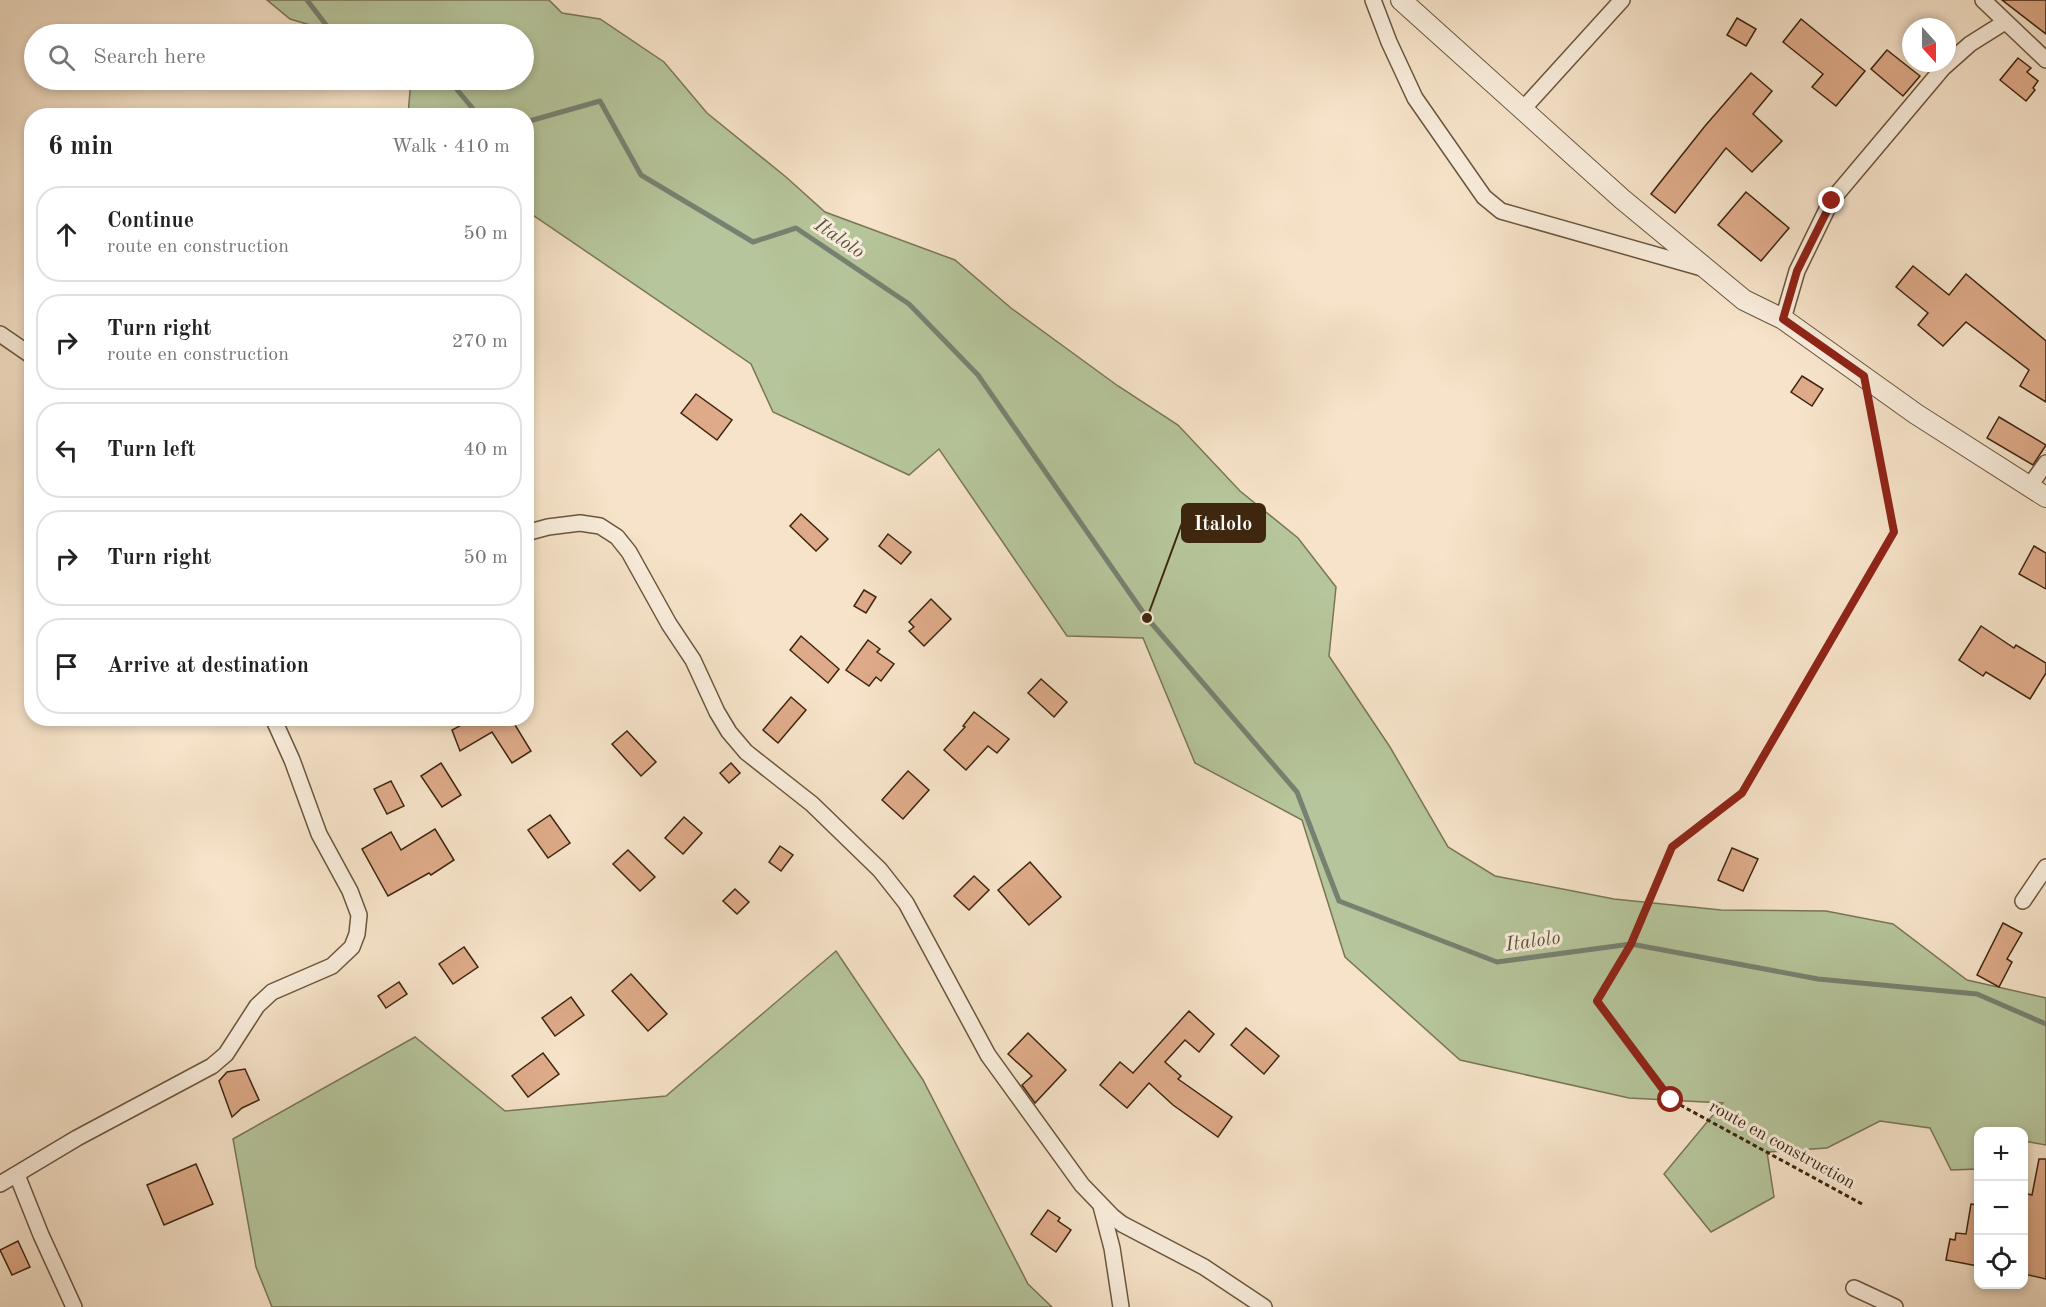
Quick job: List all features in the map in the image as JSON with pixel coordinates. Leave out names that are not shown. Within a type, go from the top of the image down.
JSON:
[{"type":"street","points":[[1373,0],[1389,42],[1415,98],[1484,197],[1501,211],[1708,270]]},
{"type":"street","points":[[1401,0],[1622,199],[1744,300],[1783,319],[1916,414],[2038,492],[2046,463]]},
{"type":"street","points":[[1523,109],[1622,0]]},
{"type":"street","points":[[1983,0],[2046,60]]},
{"type":"street","points":[[1783,319],[1797,271],[1832,201],[1943,68],[1970,44],[2005,22]]},
{"type":"street","points":[[0,334],[24,350]]},
{"type":"street","points":[[534,531],[580,522],[600,526],[617,537],[629,552],[669,624],[693,660],[729,732],[746,752],[812,804],[891,883],[906,903],[988,1054],[1066,1164],[1122,1224],[1204,1267],[1263,1307]]},
{"type":"street","points":[[0,1184],[77,1138],[212,1066],[226,1054],[257,1006],[272,992],[332,966],[352,947],[357,934],[358,915],[350,891],[318,834],[292,760],[277,726]]},
{"type":"street","points":[[2023,901],[2046,867]]},
{"type":"street","points":[[17,1175],[74,1307]]},
{"type":"street","points":[[1100,1203],[1112,1248],[1121,1307]]},
{"type":"street","points":[[1854,1288],[1895,1307]]},
{"type":"path","name":"route en construction","points":[[1862,1204],[1671,1100],[1597,1001],[1631,944],[1672,847],[1742,793],[1894,532],[1864,376]]},
{"type":"green space","points":[[267,0],[549,0],[562,13],[600,19],[664,62],[707,113],[825,212],[955,260],[1011,308],[1118,386],[1178,425],[1240,491],[1298,538],[1336,587],[1329,656],[1390,747],[1448,847],[1495,876],[1614,899],[1721,910],[1826,911],[1893,924],[1967,980],[2046,998],[2046,1145],[2028,1142],[2028,1127],[1974,1127],[1974,1169],[1951,1170],[1930,1128],[1880,1121],[1827,1148],[1767,1152],[1774,1197],[1711,1232],[1664,1174],[1723,1103],[1629,1098],[1460,1060],[1345,957],[1302,820],[1195,763],[1143,638],[1067,636],[939,449],[909,475],[773,412],[751,364],[534,216],[534,108],[409,108],[410,90],[534,90],[534,24],[307,24],[290,19]]},
{"type":"green space","points":[[836,951],[923,1080],[1028,1284],[1052,1307],[272,1307],[256,1267],[233,1139],[415,1037],[505,1111],[666,1096]]},
{"type":"building","points":[[2002,0],[2046,0],[2046,34]]},
{"type":"building","points":[[1737,18],[1756,29],[1746,46],[1727,35]]},
{"type":"building","points":[[1801,19],[1865,71],[1836,106],[1812,87],[1823,74],[1783,42]]},
{"type":"building","points":[[1887,50],[1902,62],[1902,72],[1915,72],[1920,76],[1903,96],[1871,69]]},
{"type":"building","points":[[2018,58],[2031,68],[2027,72],[2038,81],[2033,88],[2035,90],[2026,101],[2000,80]]},
{"type":"building","points":[[1751,73],[1772,91],[1753,114],[1782,141],[1752,172],[1726,148],[1675,213],[1651,194]]},
{"type":"building","points":[[1746,192],[1789,228],[1761,261],[1718,225]]},
{"type":"building","points":[[1913,266],[1949,295],[1966,274],[2046,341],[2046,402],[2020,386],[2029,370],[1966,322],[1943,346],[1918,325],[1928,313],[1896,287]]},
{"type":"building","points":[[1802,376],[1823,389],[1812,406],[1791,392]]},
{"type":"building","points":[[696,394],[732,420],[717,440],[681,413]]},
{"type":"building","points":[[1999,417],[2046,445],[2033,465],[1987,438]]},
{"type":"building","points":[[801,514],[828,539],[816,551],[790,526]]},
{"type":"building","points":[[888,534],[911,552],[901,564],[879,546]]},
{"type":"building","points":[[2034,546],[2046,553],[2046,589],[2019,574]]},
{"type":"building","points":[[864,590],[876,597],[866,613],[854,606]]},
{"type":"building","points":[[931,599],[951,619],[924,646],[909,631],[914,627],[909,622]]},
{"type":"building","points":[[1981,626],[2014,648],[2016,645],[2046,663],[2046,673],[2030,699],[1986,672],[1983,676],[1959,660]]},
{"type":"building","points":[[801,636],[839,669],[828,683],[790,650]]},
{"type":"building","points":[[868,640],[880,649],[877,652],[894,664],[881,681],[876,677],[869,686],[846,670]]},
{"type":"building","points":[[1041,679],[1067,702],[1054,717],[1028,693]]},
{"type":"building","points":[[791,697],[806,710],[778,743],[763,730]]},
{"type":"building","points":[[974,712],[1009,739],[997,753],[988,746],[966,770],[944,750],[965,727],[963,726]]},
{"type":"building","points":[[459,726],[516,726],[531,751],[512,763],[492,732],[460,751],[452,730]]},
{"type":"building","points":[[627,731],[656,762],[641,776],[612,744]]},
{"type":"building","points":[[441,763],[461,795],[442,807],[421,776]]},
{"type":"building","points":[[731,763],[740,773],[729,783],[720,773]]},
{"type":"building","points":[[908,771],[929,790],[903,819],[882,800]]},
{"type":"building","points":[[391,781],[404,806],[387,814],[374,789]]},
{"type":"building","points":[[550,815],[570,843],[548,858],[528,830]]},
{"type":"building","points":[[684,817],[702,833],[683,854],[665,838]]},
{"type":"building","points":[[435,829],[454,860],[431,875],[429,873],[388,896],[362,849],[391,832],[401,850]]},
{"type":"building","points":[[780,846],[793,855],[781,871],[769,862]]},
{"type":"building","points":[[1732,848],[1758,859],[1743,891],[1718,880]]},
{"type":"building","points":[[628,850],[655,877],[640,891],[613,864]]},
{"type":"building","points":[[1030,862],[1061,897],[1029,925],[998,890]]},
{"type":"building","points":[[974,876],[989,890],[969,910],[954,896]]},
{"type":"building","points":[[735,889],[749,902],[737,914],[723,901]]},
{"type":"building","points":[[2003,923],[2022,933],[2007,959],[2012,962],[1999,987],[1977,975]]},
{"type":"building","points":[[464,947],[478,967],[453,984],[439,964]]},
{"type":"building","points":[[631,974],[667,1014],[648,1031],[612,991]]},
{"type":"building","points":[[399,982],[407,994],[386,1008],[378,996]]},
{"type":"building","points":[[571,997],[584,1015],[555,1036],[542,1018]]},
{"type":"building","points":[[1189,1011],[1214,1034],[1199,1052],[1185,1040],[1165,1062],[1181,1076],[1178,1079],[1232,1117],[1218,1137],[1173,1105],[1149,1083],[1127,1108],[1100,1085],[1120,1062],[1133,1073]]},
{"type":"building","points":[[1246,1028],[1279,1056],[1264,1074],[1231,1045]]},
{"type":"building","points":[[1028,1033],[1066,1070],[1035,1103],[1022,1085],[1032,1076],[1008,1054]]},
{"type":"building","points":[[543,1053],[559,1074],[528,1097],[512,1076]]},
{"type":"building","points":[[245,1069],[259,1100],[242,1108],[232,1117],[219,1081],[227,1072]]},
{"type":"building","points":[[2039,1159],[2046,1159],[2046,1279],[2028,1275],[2028,1194],[2032,1195]]},
{"type":"building","points":[[196,1164],[213,1204],[164,1225],[147,1185]]},
{"type":"building","points":[[1971,1204],[1974,1204],[1974,1265],[1946,1260],[1950,1239],[1955,1240],[1956,1233],[1966,1234]]},
{"type":"building","points":[[1048,1210],[1060,1218],[1058,1221],[1071,1230],[1056,1252],[1031,1234]]},
{"type":"building","points":[[18,1241],[30,1267],[12,1275],[0,1250]]},
{"type":"waterway","name":"Italolo","points":[[307,0],[325,24]]},
{"type":"waterway","name":"Italolo","points":[[457,90],[472,108]]},
{"type":"waterway","name":"Italolo","points":[[534,120],[600,101],[641,175],[753,242],[796,228],[909,304],[978,375],[1147,618],[1297,792],[1339,901],[1497,962],[1631,944],[1818,979],[1977,994],[2046,1024]]},
{"type":"place","name":"Italolo","points":[[1147,618]]},
{"type":"route","points":[[1671,1100],[1597,1001],[1631,944],[1672,847],[1742,793],[1894,532],[1864,376],[1783,319],[1797,271],[1832,201]]}]
